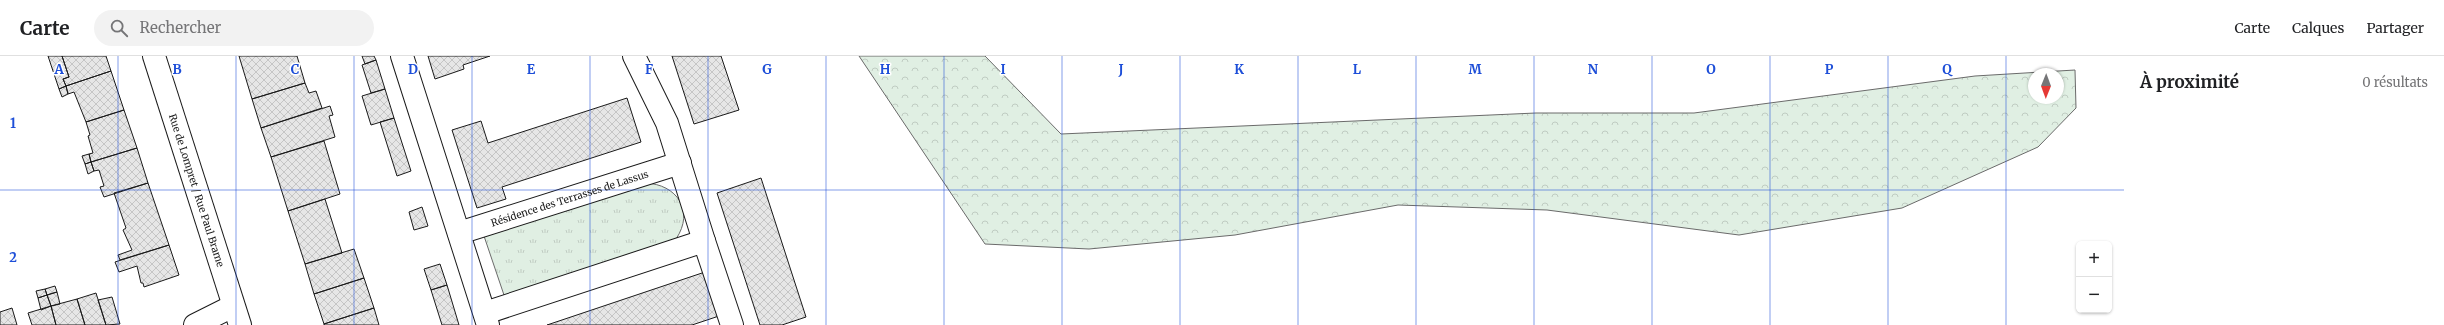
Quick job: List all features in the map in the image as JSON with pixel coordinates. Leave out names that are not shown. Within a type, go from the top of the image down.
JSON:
[{"type":"street","name":"Rue de Lompret / Rue Paul Brame","points":[[154,56],[237,315]]},
{"type":"street","points":[[402,56],[487,319],[704,241]]},
{"type":"street","points":[[634,56],[667,123],[732,325]]},
{"type":"street","name":"Résidence des Terrasses de Lassus","points":[[459,232],[680,163]]},
{"type":"street","points":[[195,325],[237,315]]},
{"type":"green space","points":[[859,56],[985,56],[1061,134],[1536,113],[1694,113],[1975,76],[2028,73],[2028,104],[2064,104],[2064,71],[2075,70],[2076,108],[2038,147],[1902,208],[1739,235],[1547,210],[1398,205],[1235,235],[1089,249],[985,244]]},
{"type":"green space","points":[[645,183],[666,188],[680,201],[684,219],[676,239],[505,298],[484,236]]},
{"type":"building","points":[[48,56],[62,56],[69,77],[63,79],[66,86],[59,89]]},
{"type":"building","points":[[62,56],[106,56],[111,71],[66,86],[63,79],[69,77]]},
{"type":"building","points":[[239,56],[297,56],[305,83],[252,99]]},
{"type":"building","points":[[362,56],[374,56],[376,60],[365,64]]},
{"type":"building","points":[[428,56],[490,56],[463,65],[464,69],[435,79]]},
{"type":"building","points":[[672,56],[721,56],[739,110],[694,124]]},
{"type":"building","points":[[376,60],[385,89],[371,93],[362,65]]},
{"type":"building","points":[[111,71],[124,110],[86,122],[74,92],[68,94],[66,86]]},
{"type":"building","points":[[305,83],[309,93],[316,91],[322,108],[261,128],[252,99]]},
{"type":"building","points":[[66,86],[68,94],[62,97],[59,89]]},
{"type":"building","points":[[385,89],[394,118],[371,125],[362,96]]},
{"type":"building","points":[[627,98],[641,142],[502,187],[506,199],[477,208],[452,130],[481,121],[488,143]]},
{"type":"building","points":[[330,106],[333,115],[329,116],[335,137],[271,157],[261,128]]},
{"type":"building","points":[[124,110],[137,148],[91,162],[89,154],[93,153],[86,122]]},
{"type":"building","points":[[394,118],[411,171],[397,176],[380,122]]},
{"type":"building","points":[[324,141],[340,194],[288,211],[271,157]]},
{"type":"building","points":[[137,148],[148,183],[104,197],[100,187],[104,186],[99,170],[94,171],[91,162]]},
{"type":"building","points":[[89,154],[91,162],[85,164],[82,156]]},
{"type":"building","points":[[91,162],[94,171],[88,174],[85,164]]},
{"type":"building","points":[[761,178],[806,317],[782,325],[760,325],[717,193]]},
{"type":"building","points":[[148,183],[169,245],[120,260],[118,255],[132,250],[123,230],[126,228],[114,193]]},
{"type":"building","points":[[325,199],[342,253],[305,264],[288,211]]},
{"type":"building","points":[[422,207],[428,226],[414,230],[409,212]]},
{"type":"building","points":[[169,245],[179,275],[144,287],[143,283],[141,283],[137,266],[119,272],[115,262]]},
{"type":"building","points":[[354,249],[364,278],[314,294],[305,264]]},
{"type":"building","points":[[440,264],[447,285],[431,290],[424,269]]},
{"type":"building","points":[[705,272],[719,316],[692,325],[547,325]]},
{"type":"building","points":[[364,278],[374,308],[324,324],[314,294]]},
{"type":"building","points":[[447,285],[459,325],[442,325],[431,290]]},
{"type":"building","points":[[55,286],[57,292],[47,295],[45,289]]},
{"type":"building","points":[[45,289],[47,295],[38,298],[36,291]]},
{"type":"building","points":[[57,292],[60,304],[51,306],[47,295]]},
{"type":"building","points":[[96,293],[106,325],[85,325],[77,299]]},
{"type":"building","points":[[47,295],[51,306],[41,310],[38,298]]},
{"type":"building","points":[[112,297],[120,324],[106,325],[98,300]]},
{"type":"building","points":[[77,299],[85,325],[56,325],[51,306]]},
{"type":"building","points":[[51,306],[56,325],[32,325],[28,313]]},
{"type":"building","points":[[12,308],[17,325],[0,325],[0,312]]},
{"type":"building","points":[[374,308],[379,325],[324,325],[324,324]]}]
